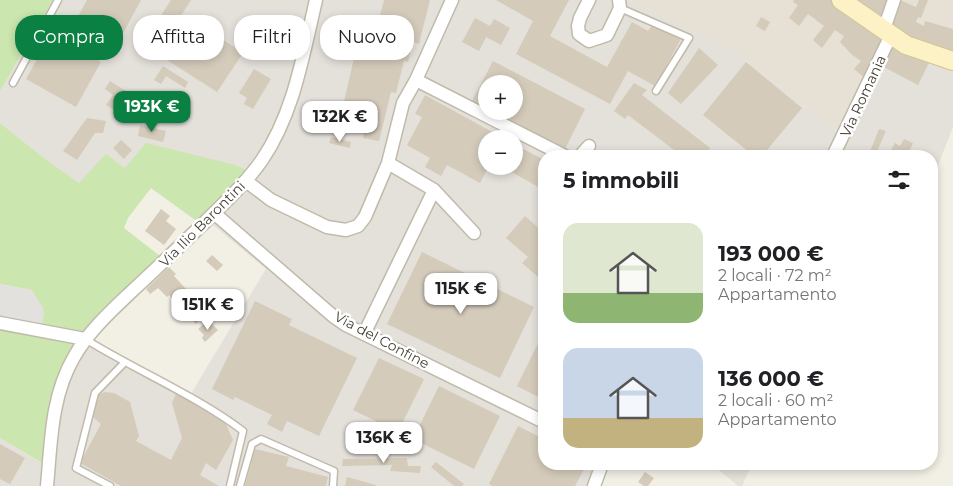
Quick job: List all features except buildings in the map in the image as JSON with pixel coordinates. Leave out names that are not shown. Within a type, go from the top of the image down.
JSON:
[{"type":"main road","points":[[840,0],[906,44],[953,61]]},
{"type":"street","name":"Via Ilio Barontini","points":[[47,486],[53,426],[59,393],[73,358],[98,324],[214,213],[246,180],[262,159],[276,138],[287,113],[316,0]]},
{"type":"street","points":[[246,180],[266,196],[301,215],[333,229],[346,230],[356,227],[363,220],[388,163],[403,103],[416,80],[452,0]]},
{"type":"street","points":[[589,0],[578,26],[579,34],[589,40],[607,35],[619,4]]},
{"type":"street","name":"Via Romania","points":[[837,150],[888,32],[894,0]]},
{"type":"street","points":[[416,80],[553,150]]},
{"type":"street","points":[[585,150],[589,146]]},
{"type":"street","points":[[388,163],[434,190],[474,233]]},
{"type":"street","points":[[364,334],[434,190]]},
{"type":"street","name":"Via del Confine","points":[[214,213],[333,316],[364,334],[538,419]]},
{"type":"street","points":[[0,323],[86,339]]},
{"type":"street","points":[[594,486],[600,470]]},
{"type":"lane","points":[[13,82],[58,0]]},
{"type":"lane","points":[[619,4],[689,38],[656,91]]},
{"type":"lane","points":[[86,339],[124,363],[216,411],[243,431],[230,486]]},
{"type":"lane","points":[[110,486],[76,468],[95,393],[124,363]]},
{"type":"lane","points":[[240,486],[252,444],[261,439],[334,471],[333,486]]},
{"type":"shaded area","points":[[53,0],[629,0],[731,49],[844,136],[880,65],[918,85],[930,61],[953,61],[953,127],[938,165],[938,150],[538,150],[538,470],[600,470],[594,486],[0,486],[0,438],[48,467],[53,426],[85,339],[189,397],[266,269],[207,220],[106,155],[79,184],[0,123],[0,91],[18,60],[123,60],[123,15],[44,15]]},
{"type":"shaded area","points":[[629,0],[953,0],[953,61],[930,61],[918,85],[880,66],[844,136],[731,49]]},
{"type":"shaded area","points":[[0,284],[32,290],[43,308],[44,314],[41,331],[0,323]]},
{"type":"shaded area","points":[[719,470],[749,470],[742,486],[738,486]]},
{"type":"green space","points":[[0,0],[53,0],[44,15],[15,15],[15,60],[18,60],[0,91]]},
{"type":"green space","points":[[0,123],[79,183],[106,154],[125,168],[146,143],[235,165],[253,173],[202,225],[151,188],[128,218],[124,228],[165,260],[98,324],[65,376],[49,467],[0,438],[0,323],[32,290],[0,284]]}]
